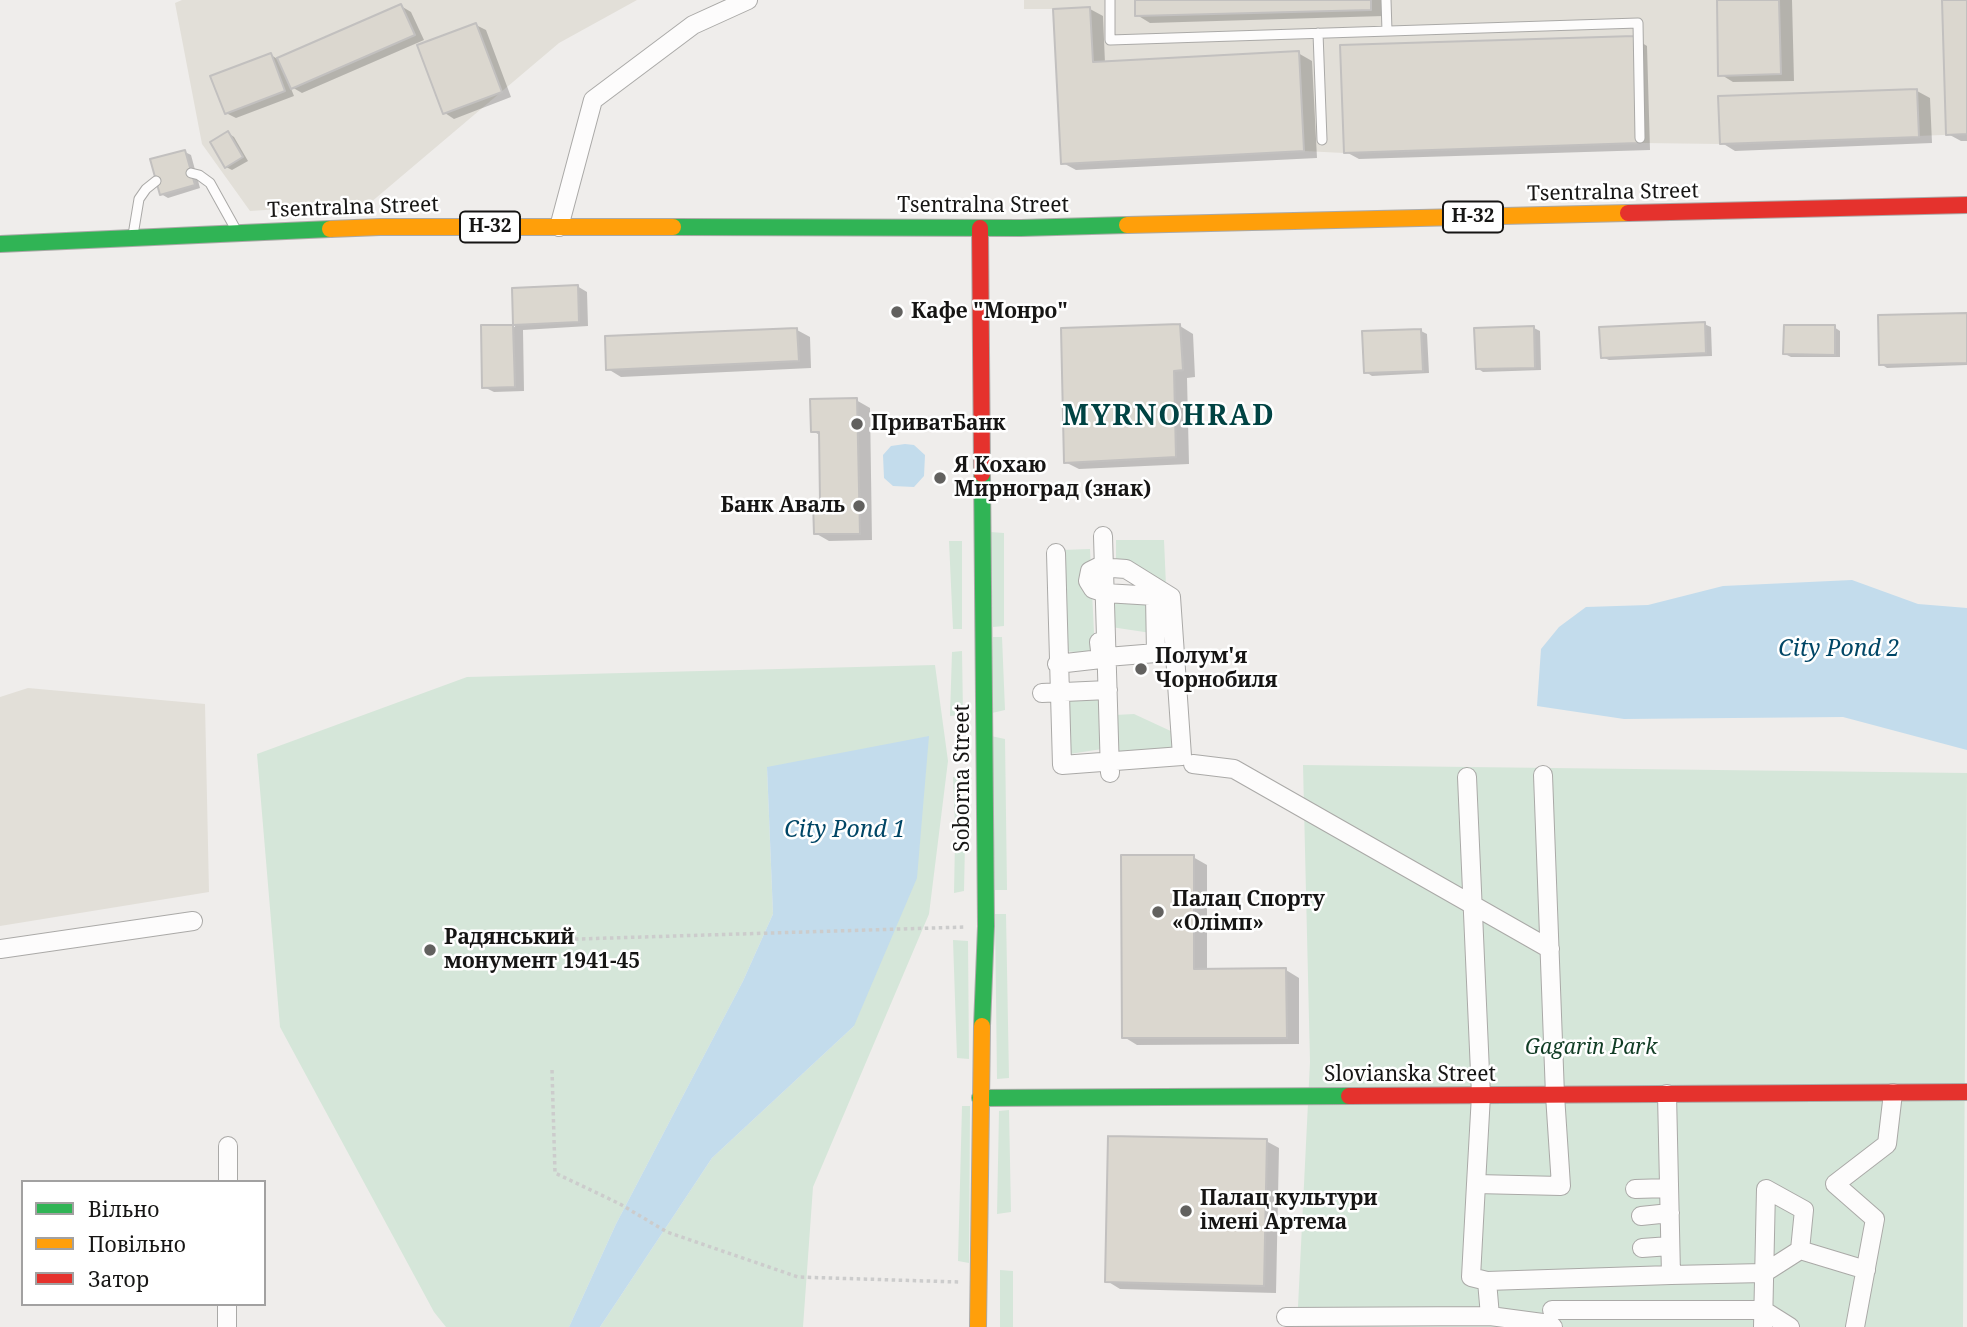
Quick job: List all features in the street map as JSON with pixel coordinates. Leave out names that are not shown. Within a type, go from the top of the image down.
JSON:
[{"type":"street","points":[[559,227],[593,100],[693,24],[748,0]]},
{"type":"street","name":"Tsentralna Street","points":[[2,243],[380,227],[980,228],[1967,205]]},
{"type":"street","name":"Soborna Street","points":[[978,1327],[980,1098],[986,926],[980,228]]},
{"type":"street","points":[[1103,536],[1110,773]]},
{"type":"street","points":[[1056,553],[1062,765],[1182,756],[1175,651],[1163,596],[1126,569],[1098,567],[1090,571],[1088,581],[1093,589],[1105,593],[1163,596]]},
{"type":"street","points":[[1156,653],[1163,596]]},
{"type":"street","points":[[1057,664],[1101,659],[1098,627],[1106,621]]},
{"type":"street","points":[[1107,657],[1175,651]]},
{"type":"street","points":[[1042,693],[1108,690]]},
{"type":"street","points":[[1193,764],[1234,769],[1550,949]]},
{"type":"street","points":[[1476,1184],[1561,1185],[1555,1095],[1544,775]]},
{"type":"street","points":[[1467,777],[1481,1095],[1471,1277],[1487,1281],[1764,1273],[1800,1250],[1866,1270]]},
{"type":"street","points":[[0,948],[193,921]]},
{"type":"street","name":"Slovianska Street","points":[[980,1098],[1967,1092]]},
{"type":"street","points":[[1855,1327],[1875,1219],[1835,1184],[1887,1144],[1893,1093]]},
{"type":"street","points":[[1667,1094],[1671,1275]]},
{"type":"street","points":[[228,1146],[228,1180]]},
{"type":"street","points":[[1634,1189],[1669,1188]]},
{"type":"street","points":[[1763,1318],[1766,1189],[1804,1210],[1800,1250]]},
{"type":"street","points":[[1641,1216],[1670,1213]]},
{"type":"street","points":[[1642,1248],[1670,1246]]},
{"type":"street","points":[[1551,1321],[1556,1279]]},
{"type":"street","points":[[1487,1281],[1490,1316]]},
{"type":"street","points":[[227,1306],[227,1327]]},
{"type":"street","points":[[1286,1317],[1381,1322],[1442,1322],[1490,1316],[1551,1321],[1763,1318],[1790,1327]]},
{"type":"lane","points":[[1110,0],[1110,40],[1638,23],[1640,138]]},
{"type":"lane","points":[[1386,0],[1387,31]]},
{"type":"lane","points":[[1318,33],[1322,139]]},
{"type":"lane","points":[[191,173],[210,183],[238,233]]},
{"type":"lane","points":[[133,238],[139,199],[156,181]]},
{"type":"path","points":[[449,943],[986,926]]},
{"type":"path","points":[[552,1070],[555,1173],[620,1204],[667,1232],[797,1277],[978,1282]]},
{"type":"shaded area","points":[[182,0],[637,0],[559,43],[370,203],[250,211],[202,144],[175,3]]},
{"type":"shaded area","points":[[1024,0],[1967,0],[1967,134],[1720,144],[1643,143],[1344,153],[1304,151],[1061,164],[1053,9],[1024,9]]},
{"type":"shaded area","points":[[28,688],[205,704],[209,892],[0,926],[0,697]]},
{"type":"green space","points":[[990,532],[1004,533],[1004,626],[993,627]]},
{"type":"green space","points":[[1116,540],[1164,540],[1166,586],[1116,560]]},
{"type":"green space","points":[[949,541],[962,541],[962,629],[953,629]]},
{"type":"green space","points":[[1090,549],[1095,654],[1064,651],[1062,550]]},
{"type":"green space","points":[[1112,602],[1152,603],[1151,633],[1111,627]]},
{"type":"green space","points":[[993,637],[1002,637],[1005,710],[992,713]]},
{"type":"green space","points":[[962,651],[963,715],[950,716],[952,652]]},
{"type":"green space","points":[[935,665],[948,761],[929,914],[813,1187],[803,1327],[600,1327],[712,1158],[854,1026],[767,767],[773,914],[743,981],[616,1224],[569,1327],[446,1327],[434,1312],[280,1027],[257,754],[467,677]]},
{"type":"green space","points":[[1100,697],[1102,749],[1070,754],[1066,701]]},
{"type":"green space","points":[[1134,714],[1175,733],[1171,750],[1113,753],[1115,715]]},
{"type":"green space","points":[[991,736],[1005,739],[1007,890],[995,890]]},
{"type":"green space","name":"Gagarin Park","points":[[1303,765],[1967,773],[1963,1327],[1297,1327],[1310,1062]]},
{"type":"green space","points":[[953,777],[963,779],[964,825],[955,825]]},
{"type":"green space","points":[[955,840],[965,843],[964,891],[954,893]]},
{"type":"green space","points":[[995,914],[1006,914],[1009,1078],[997,1079]]},
{"type":"green space","points":[[953,940],[968,941],[969,1059],[957,1058]]},
{"type":"green space","points":[[962,1106],[970,1106],[969,1263],[958,1261]]},
{"type":"green space","points":[[1009,1110],[1011,1212],[997,1214],[999,1111]]},
{"type":"green space","points":[[1000,1270],[1013,1271],[1013,1327],[1000,1327]]},
{"type":"water","points":[[914,445],[925,455],[924,476],[914,487],[893,486],[884,478],[883,455],[891,446]]},
{"type":"water","name":"City Pond 2","points":[[1852,580],[1918,604],[1967,608],[1967,750],[1843,717],[1624,719],[1537,706],[1541,649],[1559,627],[1586,607],[1648,605],[1723,586]]},
{"type":"water","name":"City Pond 1","points":[[929,736],[917,878],[854,1026],[712,1158],[600,1327],[569,1327],[616,1224],[743,981],[773,914],[767,767]]},
{"type":"building","points":[[1135,0],[1371,0],[1371,10],[1135,16]]},
{"type":"building","points":[[1717,0],[1779,0],[1781,74],[1718,76]]},
{"type":"building","points":[[1942,0],[1967,0],[1967,134],[1946,135]]},
{"type":"building","points":[[401,4],[415,35],[291,89],[277,58]]},
{"type":"building","points":[[1090,7],[1093,62],[1299,51],[1304,151],[1061,164],[1053,9]]},
{"type":"building","points":[[476,23],[502,92],[443,114],[417,45]]},
{"type":"building","points":[[1634,36],[1638,143],[1344,153],[1340,45]]},
{"type":"building","points":[[271,53],[285,91],[225,114],[210,76]]},
{"type":"building","points":[[1917,89],[1919,137],[1720,144],[1718,96]]},
{"type":"building","points":[[228,131],[243,157],[225,168],[210,142]]},
{"type":"building","points":[[185,150],[195,185],[160,195],[150,159]]},
{"type":"building","points":[[578,285],[579,322],[513,325],[512,288]]},
{"type":"building","points":[[1967,313],[1967,363],[1879,365],[1878,315]]},
{"type":"building","points":[[1705,322],[1706,353],[1601,358],[1599,327]]},
{"type":"building","points":[[1180,324],[1183,370],[1174,371],[1176,457],[1064,463],[1061,328]]},
{"type":"building","points":[[481,325],[513,325],[515,387],[482,388]]},
{"type":"building","points":[[1784,325],[1835,325],[1835,355],[1783,354]]},
{"type":"building","points":[[1534,326],[1535,368],[1476,369],[1474,328]]},
{"type":"building","points":[[797,328],[799,361],[606,370],[605,336]]},
{"type":"building","points":[[1421,329],[1423,371],[1364,373],[1362,331]]},
{"type":"building","points":[[857,398],[860,534],[814,534],[813,501],[820,501],[819,432],[811,432],[810,399]]},
{"type":"building","name":"Палац Спорту «Олімп»","points":[[1121,855],[1194,855],[1194,969],[1286,968],[1287,1038],[1122,1038]]},
{"type":"building","name":"Палац культури імені Артема","points":[[1108,1136],[1267,1139],[1264,1286],[1105,1282]]},
{"type":"traffic: fast","points":[[673,227],[1021,228],[1127,225]]},
{"type":"traffic: fast","points":[[0,244],[330,229]]},
{"type":"traffic: fast","points":[[982,474],[986,926],[982,1026]]},
{"type":"traffic: fast","points":[[980,1098],[1349,1096]]},
{"type":"traffic: slow","points":[[1127,225],[1628,213]]},
{"type":"traffic: slow","points":[[330,229],[673,227]]},
{"type":"traffic: slow","points":[[978,1327],[982,1026]]},
{"type":"traffic: jam","points":[[1628,213],[1967,205]]},
{"type":"traffic: jam","points":[[980,228],[982,474]]},
{"type":"traffic: jam","points":[[1349,1096],[1967,1092]]},
{"type":"place","name":"Кафе \"Монро\"","points":[[897,312]]},
{"type":"place","name":"ПриватБанк","points":[[857,424]]},
{"type":"place","name":"Я Кохаю Мирноград (знак)","points":[[940,478]]},
{"type":"place","name":"Банк Аваль","points":[[859,506]]},
{"type":"place","name":"Полум'я Чорнобиля","points":[[1141,669]]},
{"type":"place","name":"Палац Спорту «Олімп»","points":[[1158,912]]},
{"type":"place","name":"Радянський монумент 1941-45","points":[[430,950]]},
{"type":"place","name":"Палац культури імені Артема","points":[[1186,1211]]},
{"type":"district","name":"MYRNOHRAD","points":[[1169,417]]}]
